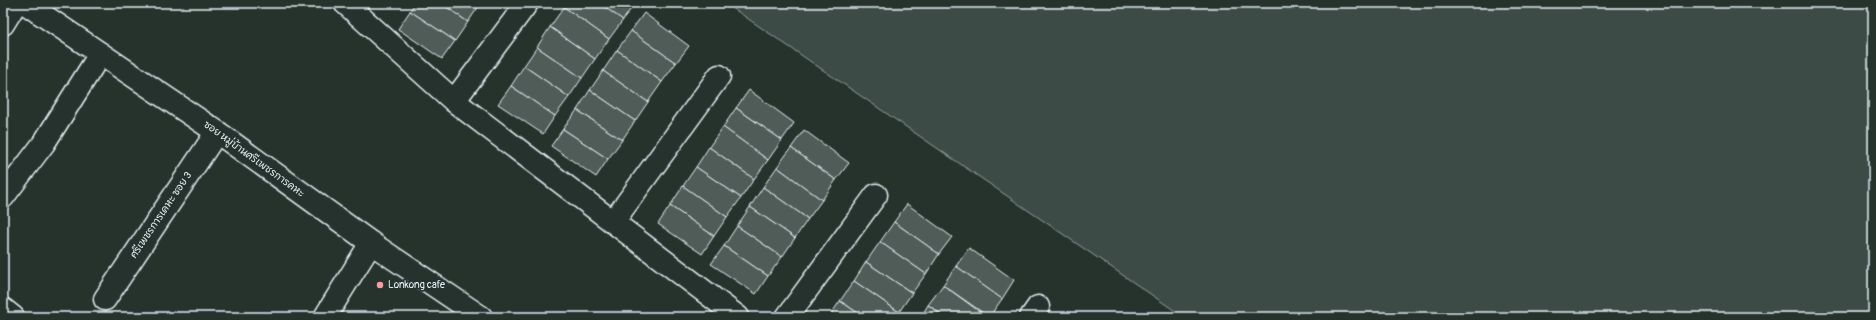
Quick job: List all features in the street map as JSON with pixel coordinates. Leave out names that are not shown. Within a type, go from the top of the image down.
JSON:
[{"type":"street","points":[[3,24],[16,3]]},
{"type":"street","name":"ซอย หมู่บ้านศรีเพชรการคหะ","points":[[25,3],[217,132],[371,243],[481,317]]},
{"type":"street","points":[[345,3],[454,102],[738,317]]},
{"type":"street","points":[[454,102],[528,3]]},
{"type":"street","points":[[3,197],[44,143],[100,54]]},
{"type":"street","points":[[613,222],[720,76]]},
{"type":"street","name":"ศรีเพชรการเคหะ ซอย 3","points":[[105,299],[217,132]]},
{"type":"street","points":[[787,317],[876,195]]},
{"type":"street","points":[[325,317],[371,243]]},
{"type":"street","points":[[3,309],[13,317]]},
{"type":"shaded area","points":[[725,3],[1873,3],[1873,317],[1184,317]]},
{"type":"building","points":[[415,3],[441,3],[468,22],[455,41],[410,11]]},
{"type":"building","points":[[441,3],[481,3],[468,22]]},
{"type":"building","points":[[567,3],[599,3],[623,20],[609,39],[564,7]]},
{"type":"building","points":[[599,3],[635,3],[623,20]]},
{"type":"building","points":[[564,7],[609,39],[595,59],[550,27]]},
{"type":"building","points":[[410,11],[455,41],[442,59],[398,29]]},
{"type":"building","points":[[644,13],[689,46],[676,63],[631,31]]},
{"type":"building","points":[[550,27],[595,59],[582,78],[537,47]]},
{"type":"building","points":[[631,31],[676,63],[662,82],[617,50]]},
{"type":"building","points":[[537,47],[582,78],[569,97],[524,66]]},
{"type":"building","points":[[617,50],[662,82],[648,102],[603,71]]},
{"type":"building","points":[[524,66],[569,97],[555,116],[511,86]]},
{"type":"building","points":[[603,71],[648,102],[635,121],[590,90]]},
{"type":"building","points":[[511,86],[555,116],[543,134],[498,104]]},
{"type":"building","points":[[590,90],[635,121],[622,140],[577,110]]},
{"type":"building","points":[[749,90],[794,123],[782,140],[736,108]]},
{"type":"building","points":[[736,108],[782,140],[768,160],[723,127]]},
{"type":"building","points":[[577,110],[622,140],[608,159],[563,129]]},
{"type":"building","points":[[723,127],[768,160],[754,179],[709,147]]},
{"type":"building","points":[[563,129],[608,159],[596,177],[551,146]]},
{"type":"building","points":[[804,130],[849,163],[836,180],[791,148]]},
{"type":"building","points":[[709,147],[754,179],[741,198],[696,167]]},
{"type":"building","points":[[791,148],[836,180],[822,200],[777,167]]},
{"type":"building","points":[[696,167],[741,198],[727,217],[683,186]]},
{"type":"building","points":[[777,167],[822,200],[808,219],[763,187]]},
{"type":"building","points":[[683,186],[727,217],[714,236],[670,206]]},
{"type":"building","points":[[763,187],[808,219],[795,238],[750,207]]},
{"type":"building","points":[[907,204],[952,237],[939,254],[894,222]]},
{"type":"building","points":[[670,206],[714,236],[702,254],[658,224]]},
{"type":"building","points":[[750,207],[795,238],[782,257],[737,226]]},
{"type":"building","points":[[894,222],[939,254],[926,274],[880,242]]},
{"type":"building","points":[[737,226],[782,257],[768,276],[724,246]]},
{"type":"building","points":[[880,242],[926,274],[912,293],[866,262]]},
{"type":"building","points":[[724,246],[768,276],[756,294],[711,264]]},
{"type":"building","points":[[969,248],[1014,280],[1002,299],[956,266]]},
{"type":"building","points":[[866,262],[912,293],[899,312],[854,281]]},
{"type":"building","points":[[956,266],[1002,299],[989,317],[943,285]]},
{"type":"building","points":[[854,281],[899,312],[895,317],[864,317],[840,301]]},
{"type":"building","points":[[943,285],[987,317],[945,317],[928,305]]},
{"type":"building","points":[[840,301],[864,317],[829,317]]},
{"type":"building","points":[[928,305],[945,317],[921,317]]},
{"type":"place","name":"Lonkong cafe","points":[[380,285]]}]
